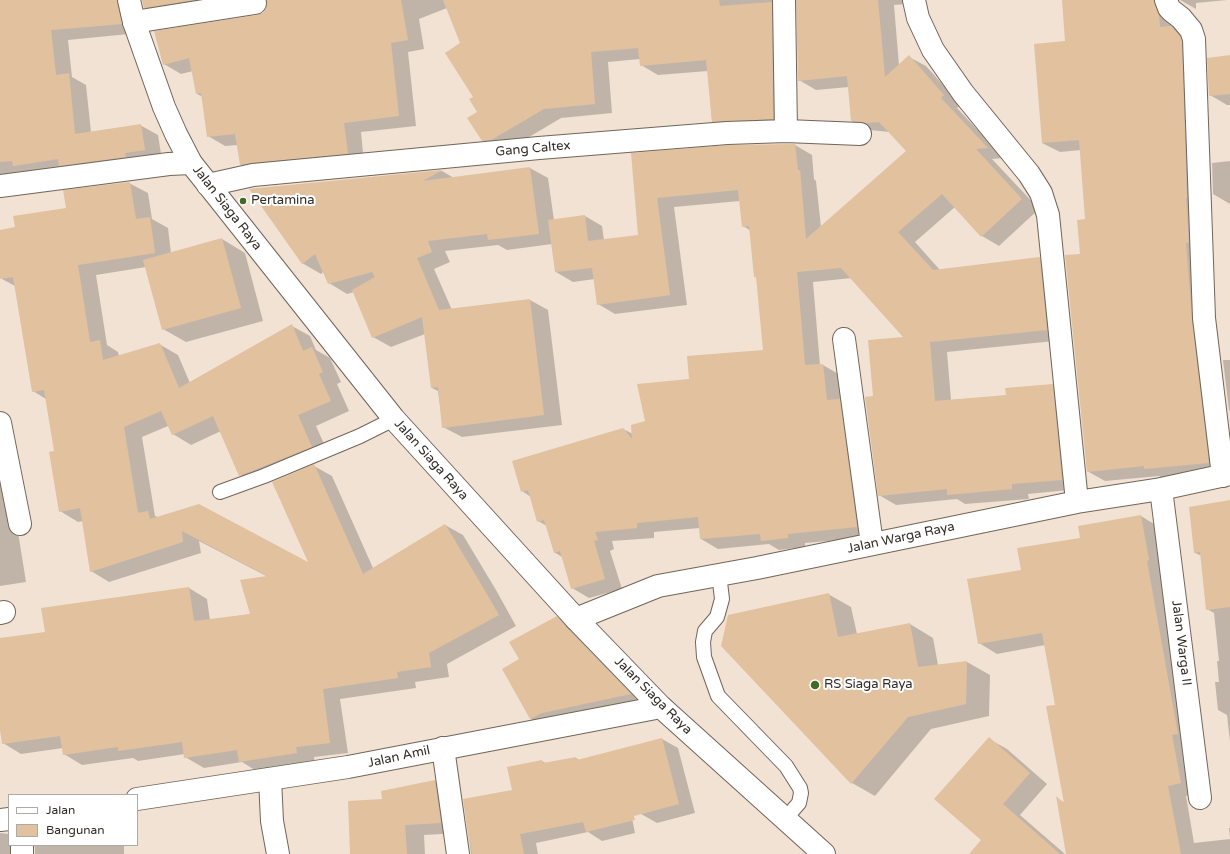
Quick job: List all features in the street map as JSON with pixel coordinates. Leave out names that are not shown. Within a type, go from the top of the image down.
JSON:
[{"type":"street","name":"Jalan Siaga Raya","points":[[128,0],[134,22],[164,107],[191,163],[394,419],[576,619],[661,706],[824,854]]},
{"type":"street","points":[[784,0],[786,131]]},
{"type":"street","points":[[914,0],[918,18],[933,50],[962,93],[1029,174],[1041,193],[1048,215],[1077,502]]},
{"type":"street","points":[[1166,0],[1172,12],[1181,18],[1191,30],[1194,39],[1204,318],[1226,475]]},
{"type":"street","points":[[134,22],[255,3]]},
{"type":"street","name":"Gang Caltex","points":[[208,185],[253,175],[539,148],[727,133],[786,131],[860,134]]},
{"type":"street","points":[[0,186],[169,164],[191,163]]},
{"type":"street","points":[[844,339],[872,544]]},
{"type":"street","points":[[0,423],[20,524]]},
{"type":"street","name":"Jalan Warga Raya","points":[[576,619],[658,586],[757,568],[1077,502],[1161,489],[1226,475]]},
{"type":"street","name":"Jalan Warga II","points":[[1161,489],[1200,798]]},
{"type":"street","name":"Jalan Amil","points":[[138,799],[348,767],[661,706]]},
{"type":"street","points":[[444,748],[458,854]]},
{"type":"street","points":[[270,779],[272,820],[278,854]]},
{"type":"lane","points":[[220,492],[264,476],[360,436],[394,419]]},
{"type":"lane","points":[[720,574],[722,599],[716,617],[705,631],[703,642],[704,657],[718,696],[786,766],[800,788],[801,793],[799,803],[785,819]]},
{"type":"building","points":[[0,0],[117,0],[122,24],[51,30],[56,75],[69,73],[75,134],[141,124],[145,150],[125,153],[126,157],[59,166],[58,159],[13,166],[12,161],[0,162]]},
{"type":"building","points":[[142,0],[194,0],[144,8]]},
{"type":"building","points":[[267,0],[401,0],[408,40],[391,43],[399,116],[344,123],[348,154],[240,165],[235,134],[207,137],[201,93],[196,94],[189,58],[163,65],[154,31],[257,15],[263,13],[266,8]]},
{"type":"building","points":[[443,0],[719,0],[720,6],[772,2],[773,119],[712,122],[706,60],[640,66],[638,48],[591,52],[595,104],[544,109],[491,140],[482,141],[467,118],[477,112],[469,99],[473,97],[445,53],[460,43]]},
{"type":"building","points":[[796,0],[878,0],[885,77],[909,55],[944,95],[941,98],[988,148],[976,149],[1022,199],[981,237],[942,194],[898,232],[933,270],[1040,257],[1047,330],[930,342],[935,401],[1006,395],[1005,388],[1053,384],[1062,480],[1012,484],[1012,489],[947,495],[947,489],[878,496],[865,397],[873,396],[868,340],[903,337],[841,268],[797,272],[805,365],[823,364],[827,400],[840,399],[857,527],[788,534],[788,538],[761,541],[760,534],[700,539],[698,517],[637,523],[637,528],[595,532],[598,540],[594,541],[605,579],[571,589],[560,551],[554,553],[544,520],[537,522],[528,490],[521,492],[512,461],[623,428],[632,439],[631,425],[645,421],[637,384],[689,379],[687,356],[763,350],[756,277],[754,277],[749,226],[742,227],[738,190],[657,198],[670,295],[597,305],[592,268],[555,272],[548,220],[585,215],[588,241],[638,235],[631,153],[728,145],[795,144],[798,170],[800,170],[806,239],[906,151],[879,122],[865,123],[851,121],[847,76],[798,81]]},
{"type":"building","points":[[1062,0],[1154,0],[1159,15],[1160,27],[1171,26],[1180,36],[1182,41],[1186,198],[1189,242],[1186,243],[1192,319],[1209,463],[1144,469],[1144,466],[1087,472],[1065,255],[1080,254],[1077,220],[1085,219],[1079,140],[1042,143],[1034,44],[1065,41]]},
{"type":"building","points":[[1230,55],[1230,94],[1209,96],[1207,58]]},
{"type":"building","points":[[530,167],[539,234],[488,240],[487,234],[428,241],[432,252],[417,258],[439,310],[530,299],[544,415],[442,428],[438,387],[431,388],[422,317],[372,338],[352,290],[375,277],[372,272],[328,284],[315,254],[302,264],[249,189],[442,170],[423,181]]},
{"type":"building","points":[[130,182],[136,219],[150,217],[155,253],[78,265],[90,342],[100,340],[103,360],[160,343],[179,388],[292,324],[303,351],[312,347],[323,372],[319,374],[331,401],[298,415],[312,447],[239,476],[213,416],[172,435],[161,411],[124,427],[138,513],[148,511],[150,519],[199,504],[308,562],[272,482],[314,464],[363,574],[445,524],[499,615],[429,653],[431,667],[397,672],[398,678],[323,689],[330,743],[296,747],[297,753],[239,762],[237,750],[184,758],[182,742],[118,751],[118,747],[63,755],[60,736],[2,744],[0,730],[0,638],[45,632],[41,608],[189,587],[194,621],[250,614],[240,580],[267,576],[182,531],[183,542],[90,572],[80,508],[59,512],[49,452],[54,451],[44,390],[32,392],[13,277],[0,279],[0,230],[15,227],[13,216],[66,208],[63,190]]},
{"type":"building","points":[[222,238],[241,308],[162,330],[143,260]]},
{"type":"building","points":[[1230,500],[1230,607],[1206,610],[1200,552],[1194,553],[1189,507]]},
{"type":"building","points":[[1141,515],[1149,560],[1147,561],[1178,734],[1172,735],[1181,783],[1168,786],[1181,854],[1066,854],[1056,796],[1064,803],[1046,706],[1055,705],[1042,633],[978,644],[967,579],[1021,570],[1017,548],[1080,538],[1078,526]]},
{"type":"building","points":[[829,593],[838,637],[910,623],[918,667],[967,661],[966,704],[908,717],[851,784],[721,646],[728,615]]},
{"type":"building","points":[[557,616],[631,694],[542,713],[530,719],[502,669],[519,659],[509,642]]},
{"type":"building","points":[[989,737],[1030,773],[1003,804],[1060,854],[969,854],[981,840],[934,799]]},
{"type":"building","points":[[662,738],[679,804],[634,816],[635,820],[586,832],[583,822],[520,834],[524,854],[472,854],[463,799],[512,790],[507,767],[542,760],[543,763],[576,757],[577,760]]},
{"type":"building","points":[[435,780],[441,823],[405,825],[407,854],[350,854],[348,801],[382,799],[381,791]]},
{"type":"place","name":"Pertamina","points":[[243,201]]},
{"type":"place","name":"RS Siaga Raya","points":[[815,685]]}]
